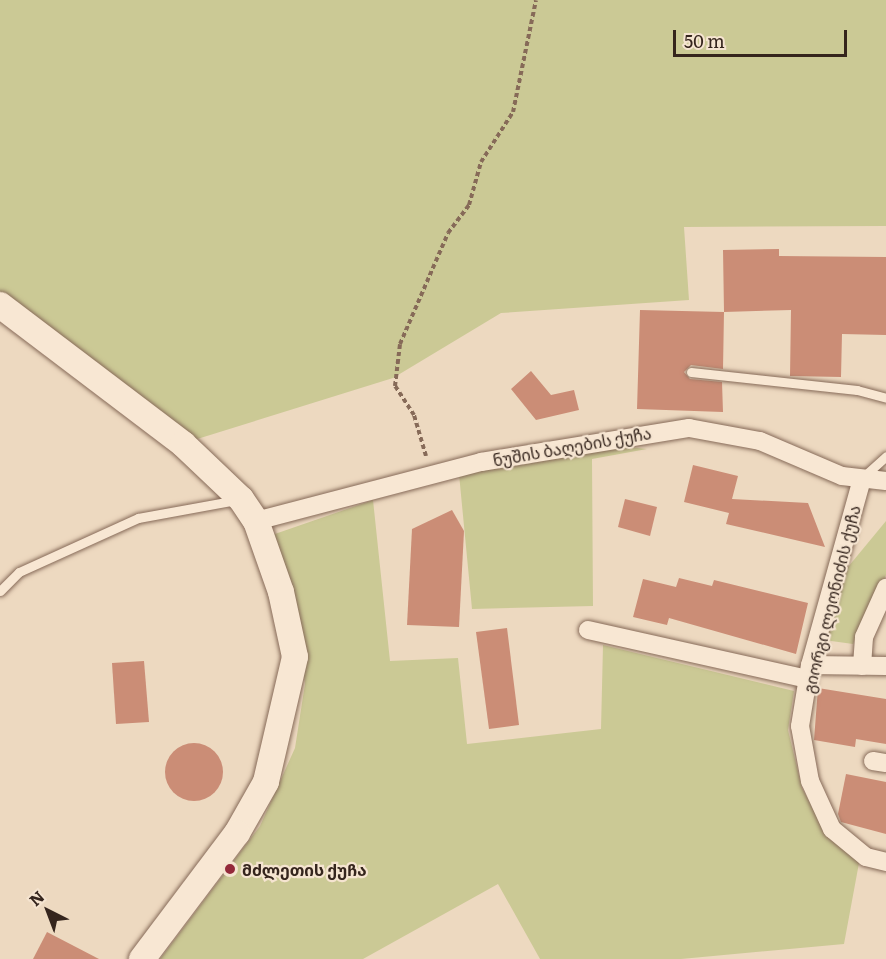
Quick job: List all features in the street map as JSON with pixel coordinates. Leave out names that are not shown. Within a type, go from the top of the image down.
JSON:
[{"type":"main road","points":[[0,304],[183,444],[241,499],[256,521],[281,592],[296,657],[266,782],[237,833],[142,959]]},
{"type":"street","name":"ნუშის ბაღების ქუჩა","points":[[256,521],[431,474],[548,448],[689,428],[760,441],[842,476],[886,481]]},
{"type":"street","name":"გიორგი ლეონიძის ქუჩა","points":[[862,479],[809,672],[800,726],[810,782],[832,829],[866,857],[886,862]]},
{"type":"street","points":[[862,666],[864,637],[886,588]]},
{"type":"street","points":[[588,630],[809,672],[862,666],[886,666]]},
{"type":"lane","points":[[691,372],[857,390],[886,398]]},
{"type":"lane","points":[[862,479],[886,456]]},
{"type":"lane","points":[[0,591],[19,572],[138,518],[241,499]]},
{"type":"path","points":[[431,474],[414,415],[395,386],[400,344],[448,234],[469,205],[481,162],[513,112],[536,0]]},
{"type":"shaded area","points":[[0,0],[886,0],[886,226],[684,227],[689,300],[501,313],[393,378],[194,440],[0,305]]},
{"type":"shaded area","points":[[620,446],[647,449],[592,459],[593,606],[472,609],[459,474]]},
{"type":"shaded area","points":[[373,500],[390,661],[458,658],[467,744],[601,729],[603,645],[794,691],[788,730],[802,788],[827,835],[859,863],[844,944],[681,959],[540,959],[498,884],[363,959],[160,959],[260,826],[295,748],[305,684],[297,628],[272,535]]},
{"type":"shaded area","points":[[886,521],[886,575],[853,644],[824,640],[848,567]]},
{"type":"building","points":[[779,249],[779,256],[886,257],[886,335],[842,334],[841,377],[790,376],[791,310],[724,312],[723,250]]},
{"type":"building","points":[[640,310],[724,312],[723,369],[691,365],[684,372],[690,379],[722,382],[723,412],[637,409]]},
{"type":"building","points":[[531,371],[551,395],[574,390],[579,410],[536,420],[511,389]]},
{"type":"building","points":[[693,465],[738,476],[732,499],[808,503],[825,547],[726,524],[729,513],[684,502]]},
{"type":"building","points":[[625,499],[657,507],[650,536],[618,527]]},
{"type":"building","points":[[452,510],[464,531],[459,627],[407,625],[412,529]]},
{"type":"building","points":[[679,578],[712,586],[714,580],[808,603],[796,654],[669,618],[667,625],[633,617],[643,579],[676,587]]},
{"type":"building","points":[[507,628],[519,725],[489,729],[476,632]]},
{"type":"building","points":[[144,661],[149,722],[116,724],[112,663]]},
{"type":"building","points":[[818,688],[886,699],[886,744],[856,739],[855,747],[814,740]]},
{"type":"building","points":[[188,743],[200,743],[215,751],[223,766],[223,778],[215,793],[200,801],[188,801],[173,793],[165,778],[165,766],[173,751]]},
{"type":"building","points":[[846,774],[886,782],[886,834],[841,822],[838,814]]},
{"type":"building","points":[[47,932],[99,959],[33,959]]},
{"type":"place","name":"მძლეთის ქუჩა","points":[[230,869]]}]
